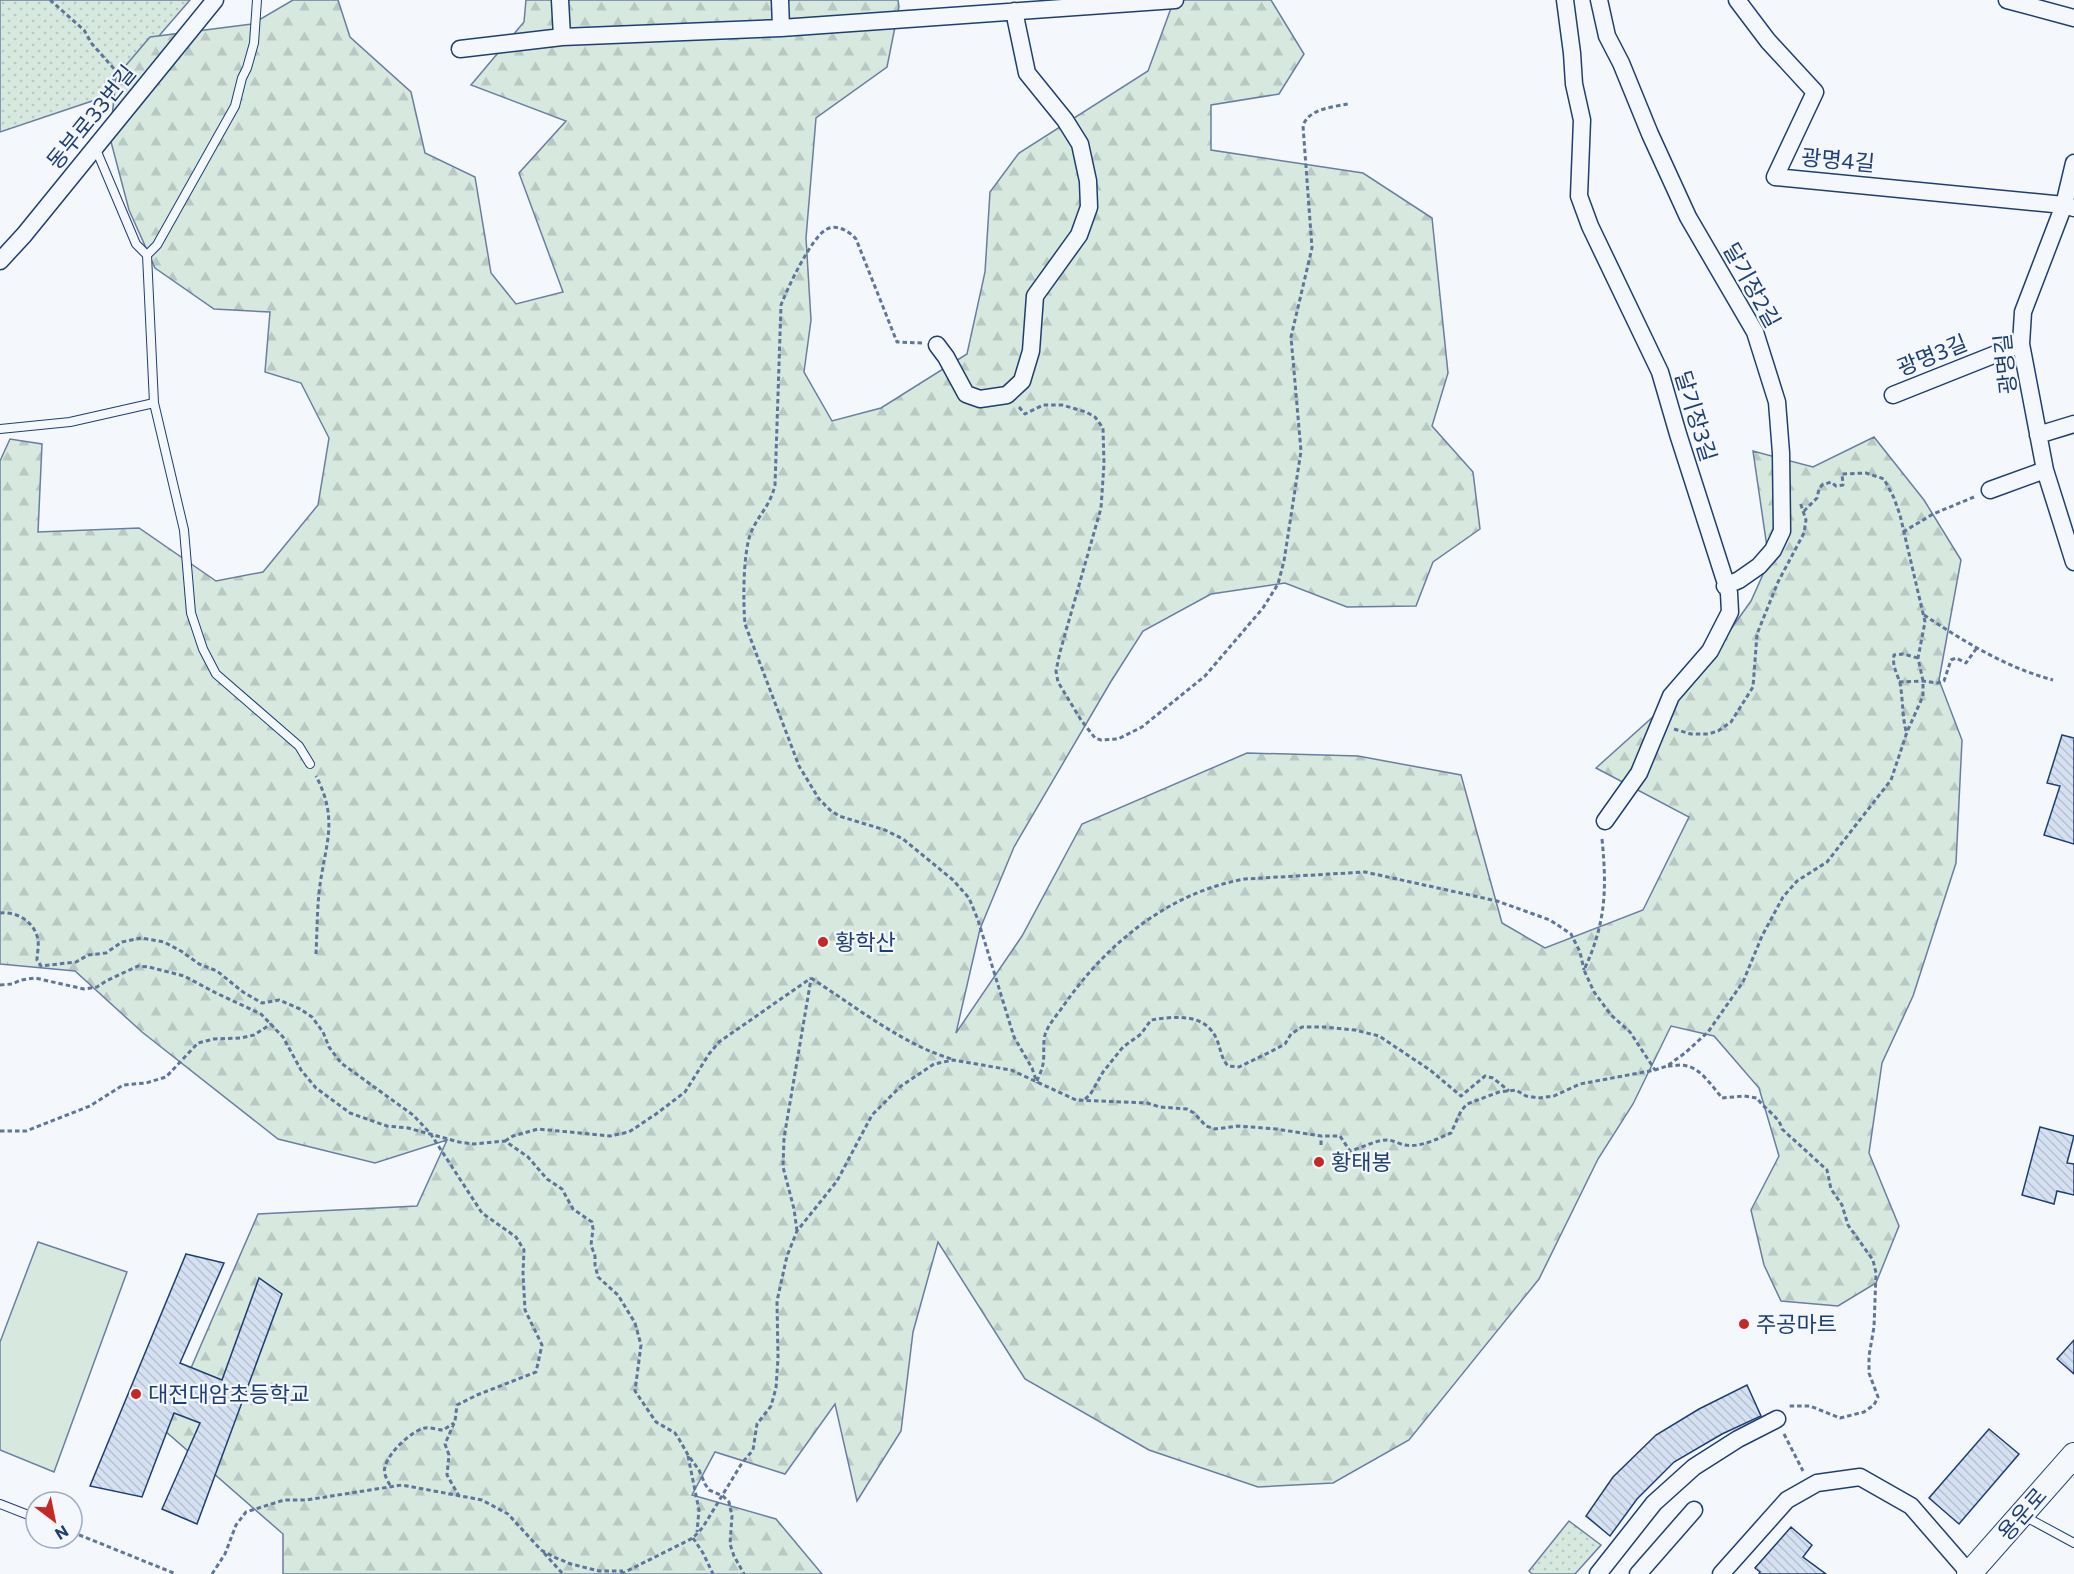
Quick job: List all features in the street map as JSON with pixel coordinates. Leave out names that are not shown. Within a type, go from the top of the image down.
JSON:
[{"type":"main road","name":"용운로","points":[[1970,1574],[2074,1455]]},
{"type":"street","name":"동부로33번길","points":[[0,261],[24,235],[215,0]]},
{"type":"street","points":[[560,0],[562,37]]},
{"type":"street","points":[[780,0],[781,28]]},
{"type":"street","points":[[460,49],[562,37],[781,28],[986,7],[1014,11],[1175,0]]},
{"type":"street","name":"달기장3길","points":[[1565,0],[1574,84],[1582,120],[1579,196],[1590,226],[1660,372],[1729,593],[1730,612],[1710,651],[1671,696],[1639,774],[1605,821]]},
{"type":"street","name":"달기장2길","points":[[1599,0],[1607,36],[1621,63],[1683,207],[1755,332],[1777,402],[1781,453],[1782,531],[1773,550],[1759,566],[1739,580],[1725,585]]},
{"type":"street","name":"광명4길","points":[[1737,0],[1768,41],[1815,92],[1775,177],[2069,206]]},
{"type":"street","points":[[2007,0],[2074,18]]},
{"type":"street","points":[[936,345],[946,357],[966,394],[980,399],[1007,395],[1022,381],[1031,351],[1035,296],[1079,235],[1089,207],[1088,181],[1080,144],[1065,120],[1028,73],[1014,11]]},
{"type":"street","name":"광명길","points":[[2074,163],[2069,206],[2023,312],[2021,344],[2045,470],[2074,562]]},
{"type":"street","name":"광명3길","points":[[1893,395],[2021,344]]},
{"type":"street","points":[[2038,435],[2074,424]]},
{"type":"street","points":[[1990,490],[2045,470]]},
{"type":"street","points":[[1598,1574],[1653,1503],[1694,1467],[1738,1439],[1777,1419]]},
{"type":"street","points":[[1721,1574],[1787,1500],[1817,1483],[1860,1477],[1911,1506],[1970,1574]]},
{"type":"street","points":[[1638,1574],[1694,1510]]},
{"type":"lane","points":[[147,255],[156,245],[235,106],[254,43],[258,0]]},
{"type":"lane","points":[[95,147],[136,244],[147,255],[154,403],[184,530],[191,613],[203,649],[216,674],[299,746],[310,764]]},
{"type":"lane","points":[[0,429],[70,422],[154,403]]},
{"type":"lane","points":[[0,1504],[24,1513]]},
{"type":"lane","points":[[2022,1514],[2074,1543]]},
{"type":"path","points":[[50,0],[84,30],[92,44],[117,72],[110,86]]},
{"type":"path","points":[[1007,395],[1025,414],[1043,405],[1062,405],[1095,417],[1103,429],[1104,464],[1101,508],[1056,671],[1058,682],[1064,693],[1090,733],[1101,740],[1118,739],[1142,727],[1205,676],[1263,608],[1278,585],[1284,561],[1301,451],[1292,337],[1312,248],[1303,126],[1305,119],[1313,113],[1348,104]]},
{"type":"path","points":[[936,345],[897,342],[856,239],[851,233],[842,229],[833,227],[825,230],[815,241],[798,269],[781,305],[775,485],[771,500],[754,527],[749,541],[744,599],[745,624],[799,766],[819,799],[839,816],[885,830],[903,839],[953,880],[969,898],[1014,1037],[1032,1068],[1037,1083]]},
{"type":"path","points":[[1667,1066],[1708,1032],[1743,982],[1762,936],[1783,897],[1797,881],[1827,862],[1891,780],[1906,732],[1923,696],[1923,681],[1918,658],[1924,635],[1924,615],[1897,506],[1884,478],[1874,474],[1856,472],[1842,474],[1843,485],[1836,486],[1831,483],[1822,485],[1817,498],[1804,511]]},
{"type":"path","points":[[1904,532],[1933,514],[1990,490]]},
{"type":"path","points":[[1659,724],[1692,734],[1708,734],[1718,731],[1731,722],[1741,708],[1753,687],[1757,634],[1778,582],[1804,532],[1806,520],[1799,499]]},
{"type":"path","points":[[1924,615],[1976,649],[2030,674],[2053,680]]},
{"type":"path","points":[[1899,682],[1937,683],[1944,681],[1951,660],[1956,658],[1966,663],[1976,649]]},
{"type":"path","points":[[1906,732],[1899,682],[1892,663],[1894,655],[1903,654],[1918,658]]},
{"type":"path","points":[[310,764],[326,795],[329,811],[316,954]]},
{"type":"path","points":[[1584,970],[1602,916],[1606,894],[1602,838],[1605,821]]},
{"type":"path","points":[[1037,1083],[1043,1063],[1045,1033],[1079,983],[1098,962],[1156,913],[1229,881],[1365,872],[1497,901],[1550,920],[1570,934],[1580,952],[1584,970],[1594,992],[1611,1015],[1630,1032],[1655,1070]]},
{"type":"path","points":[[0,913],[21,916],[32,927],[38,937],[37,960],[41,966],[76,962],[88,955],[106,953],[122,942],[141,938],[164,942],[181,951],[262,1003],[279,1000],[300,1009],[312,1017],[323,1032],[329,1047],[342,1063],[413,1115],[430,1133],[482,1213],[516,1237],[524,1250],[525,1310],[543,1345],[536,1372],[457,1405],[455,1421],[445,1444],[449,1455],[447,1475],[459,1496]]},
{"type":"path","points":[[0,985],[35,978],[84,988],[97,987],[138,966],[184,976],[261,1014],[283,1037],[301,1070],[316,1088],[350,1113],[387,1126],[408,1128],[473,1144],[505,1141],[513,1136],[538,1129],[610,1136],[629,1132],[685,1092],[719,1042],[811,978]]},
{"type":"path","points":[[811,978],[929,1053],[1011,1070],[1076,1100],[1147,1103],[1160,1107],[1186,1108],[1206,1126],[1215,1130],[1238,1126],[1321,1136],[1340,1136],[1350,1150],[1386,1140],[1407,1146],[1418,1145],[1452,1133],[1461,1111],[1467,1104],[1499,1092],[1516,1090],[1526,1096],[1538,1098],[1554,1096],[1580,1084],[1667,1066],[1686,1065],[1695,1070],[1722,1098],[1744,1096],[1757,1098],[1762,1107],[1780,1123],[1782,1129],[1827,1170],[1831,1189],[1842,1206],[1848,1225],[1873,1260],[1876,1273],[1874,1327],[1869,1356],[1869,1373],[1878,1397],[1874,1406],[1864,1412],[1840,1418],[1810,1406],[1789,1405],[1777,1419],[1810,1486]]},
{"type":"path","points":[[797,1231],[783,1167],[784,1138],[811,978]]},
{"type":"path","points":[[1083,1100],[1090,1095],[1102,1072],[1123,1047],[1141,1034],[1152,1020],[1187,1017],[1198,1020],[1210,1028],[1217,1040],[1220,1054],[1228,1066],[1239,1067],[1270,1052],[1285,1044],[1291,1034],[1302,1028],[1324,1027],[1354,1030],[1379,1036],[1431,1070],[1461,1096],[1477,1080],[1485,1076],[1493,1078],[1509,1090]]},
{"type":"path","points":[[0,1131],[26,1131],[90,1106],[123,1084],[147,1083],[166,1077],[198,1043],[254,1035],[272,1024]]},
{"type":"path","points":[[541,1550],[571,1564],[599,1571],[623,1573],[697,1534],[742,1463],[753,1450],[758,1424],[771,1406],[776,1388],[778,1358],[777,1301],[787,1256],[797,1231],[837,1181],[872,1115],[902,1086],[934,1064],[954,1060]]},
{"type":"path","points":[[1321,1136],[1321,1145]]},
{"type":"path","points":[[505,1141],[528,1157],[547,1179],[562,1189],[573,1209],[592,1222],[591,1245],[598,1277],[618,1295],[635,1323],[641,1345],[635,1391],[656,1422],[675,1433],[699,1470],[705,1484],[729,1502],[732,1516],[730,1544],[744,1574]]},
{"type":"path","points":[[390,1485],[385,1467],[397,1447],[415,1432],[427,1427],[443,1430],[455,1421]]},
{"type":"path","points":[[688,1455],[699,1510],[697,1534]]},
{"type":"path","points":[[212,1574],[225,1554],[236,1525],[246,1512],[284,1500],[306,1500],[390,1485],[416,1486],[482,1500],[508,1514],[563,1574]]},
{"type":"path","points":[[84,1537],[176,1574]]},
{"type":"path","points":[[693,1538],[713,1574]]},
{"type":"green space","points":[[0,0],[190,0],[107,96],[0,132]]},
{"type":"green space","points":[[293,0],[338,0],[350,37],[411,92],[425,153],[475,177],[491,273],[516,304],[563,292],[519,173],[566,121],[471,85],[524,22],[526,0],[898,0],[899,7],[887,67],[816,118],[806,238],[811,320],[804,372],[832,421],[881,408],[967,354],[985,272],[990,192],[1019,153],[1148,71],[1174,0],[1271,0],[1304,54],[1279,94],[1211,105],[1211,150],[1363,173],[1432,218],[1448,373],[1432,426],[1473,472],[1480,529],[1433,562],[1416,606],[1347,607],[1285,583],[1211,594],[1143,631],[1014,847],[980,929],[956,1033],[1022,936],[1082,824],[1247,753],[1358,756],[1461,775],[1502,923],[1545,948],[1643,910],[1689,817],[1596,768],[1695,679],[1751,601],[1769,561],[1753,451],[1813,467],[1874,437],[1924,500],[1961,560],[1939,680],[1962,740],[1956,863],[1913,996],[1882,1063],[1869,1153],[1899,1226],[1876,1283],[1838,1306],[1781,1301],[1764,1265],[1751,1210],[1779,1156],[1759,1088],[1714,1036],[1671,1026],[1633,1104],[1598,1159],[1539,1279],[1409,1440],[1333,1483],[1258,1487],[1149,1450],[1025,1379],[938,1242],[913,1332],[901,1431],[857,1501],[835,1404],[785,1474],[715,1452],[692,1495],[776,1519],[822,1574],[283,1574],[283,1534],[164,1430],[258,1214],[417,1206],[447,1140],[375,1163],[278,1139],[142,1032],[75,971],[0,964],[0,461],[10,439],[42,444],[38,532],[139,528],[216,581],[263,572],[318,505],[329,438],[301,383],[265,372],[270,312],[214,309],[155,268],[129,210],[110,138],[116,77],[150,37],[252,24]]},
{"type":"green space","points":[[38,1242],[127,1272],[54,1472],[0,1450],[0,1342]]},
{"type":"green space","points":[[1569,1521],[1601,1545],[1575,1574],[1532,1574],[1529,1571]]},
{"type":"building","points":[[2062,735],[2074,738],[2074,844],[2044,835],[2060,786],[2047,783]]},
{"type":"building","points":[[2040,1127],[2074,1136],[2067,1163],[2074,1164],[2074,1195],[2057,1191],[2054,1204],[2022,1195]]},
{"type":"building","points":[[186,1254],[224,1263],[180,1363],[222,1380],[259,1278],[282,1294],[197,1524],[162,1509],[200,1423],[174,1413],[142,1497],[90,1486]]},
{"type":"building","points":[[2074,1340],[2074,1374],[2057,1359]]},
{"type":"building","points":[[1747,1385],[1761,1416],[1722,1434],[1674,1462],[1637,1499],[1610,1536],[1586,1516],[1613,1477],[1656,1435],[1699,1409]]},
{"type":"building","points":[[1989,1429],[2019,1454],[1959,1524],[1929,1498]]},
{"type":"building","points":[[1791,1527],[1812,1545],[1803,1557],[1826,1574],[1759,1574],[1760,1572],[1755,1568]]},
{"type":"place","name":"황학산","points":[[823,942]]},
{"type":"place","name":"황태봉","points":[[1319,1162]]},
{"type":"place","name":"주공마트","points":[[1744,1324]]},
{"type":"place","name":"대전대암초등학교","points":[[136,1394]]}]
